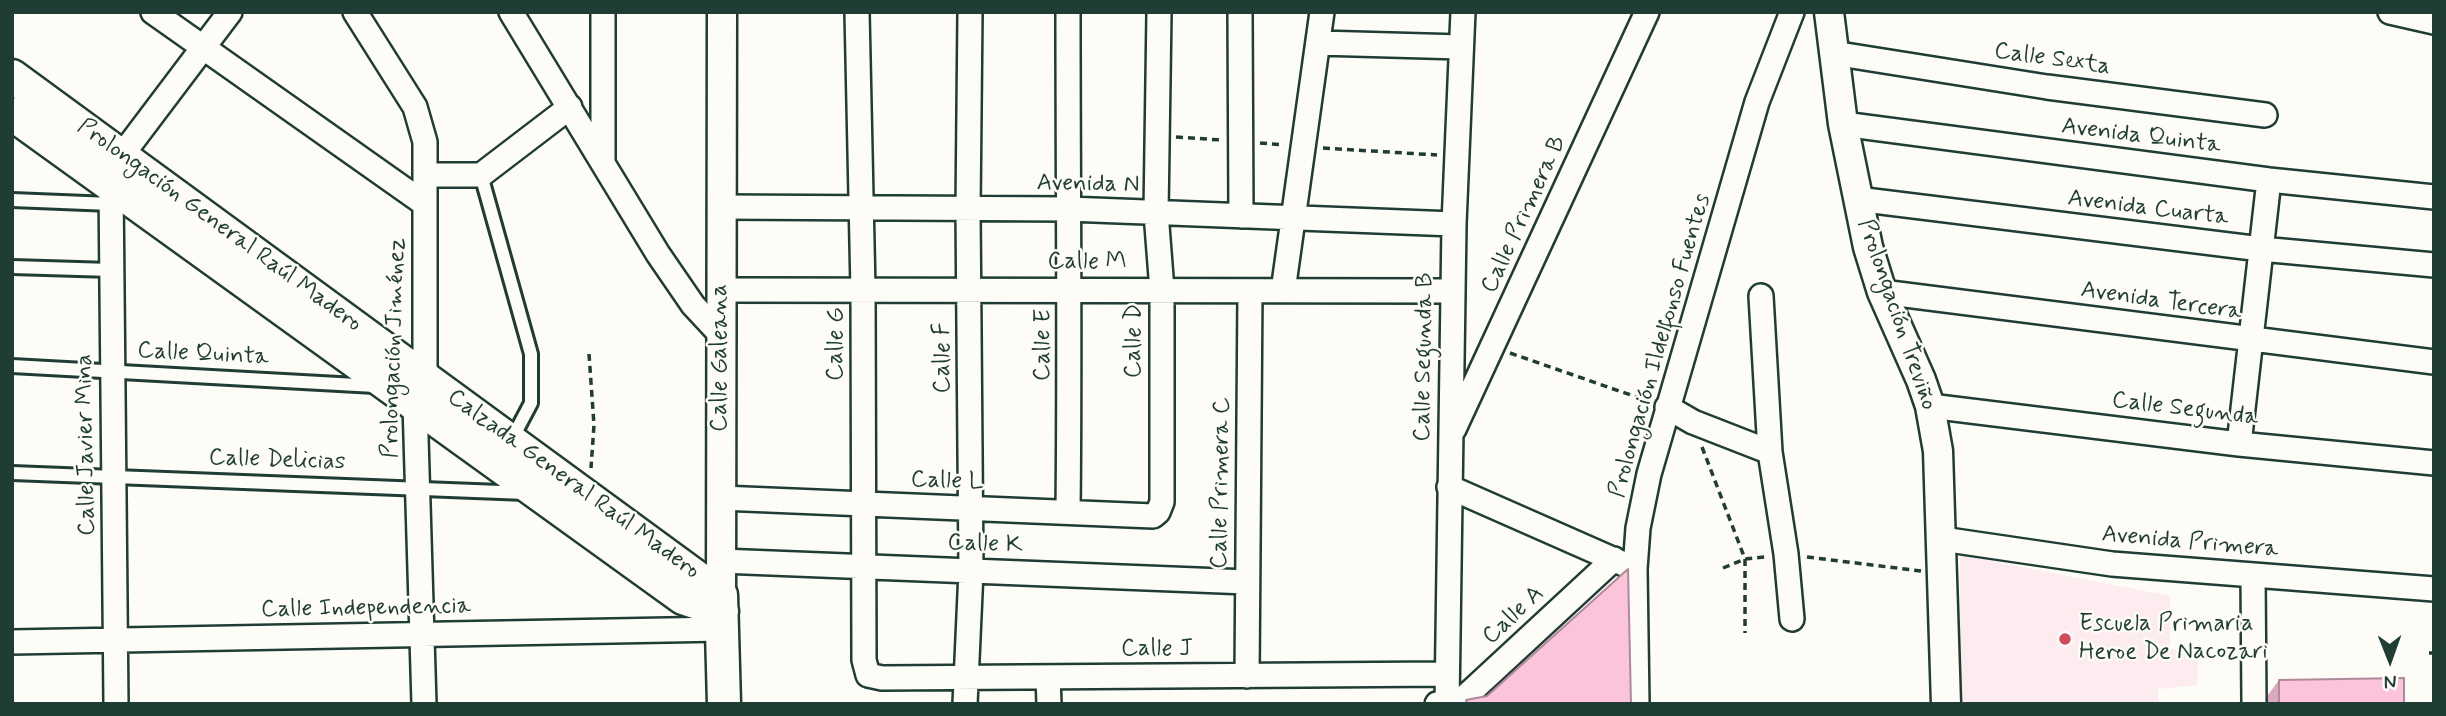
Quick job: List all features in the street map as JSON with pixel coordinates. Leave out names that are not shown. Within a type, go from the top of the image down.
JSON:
[{"type":"main road","name":"Prolongación General Raúl Madero","points":[[12,76],[122,155],[411,389]]},
{"type":"main road","name":"Prolongación General Raúl Madero","points":[[12,114],[111,195],[411,389]]},
{"type":"main road","name":"Calzada General Raúl Madero","points":[[411,389],[512,440],[585,494],[722,611]]},
{"type":"main road","name":"Calzada General Raúl Madero","points":[[411,389],[540,494],[683,598],[722,611]]},
{"type":"main road","name":"Calle Galeana","points":[[722,611],[724,704]]},
{"type":"street","points":[[153,12],[425,204]]},
{"type":"street","name":"Calle Javier Mina","points":[[116,704],[111,195],[122,155],[230,12]]},
{"type":"street","name":"Prolongación Jiménez","points":[[355,12],[415,107],[425,142],[425,204],[411,389],[418,488],[424,704]]},
{"type":"street","points":[[511,12],[665,264],[692,305],[720,334]]},
{"type":"street","points":[[603,12],[603,160]]},
{"type":"street","name":"Calle Galeana","points":[[722,12],[722,611]]},
{"type":"street","name":"Calle G","points":[[857,12],[859,207],[863,290],[863,566],[865,669],[868,675]]},
{"type":"street","name":"Calle F","points":[[965,704],[971,570],[968,210],[970,12]]},
{"type":"street","name":"Calle E","points":[[1068,12],[1068,209],[1071,289],[1068,511]]},
{"type":"street","name":"Calle D","points":[[1159,12],[1156,213],[1162,290],[1161,502]]},
{"type":"street","points":[[1240,12],[1241,216]]},
{"type":"street","points":[[1283,291],[1322,12]]},
{"type":"street","name":"Calle Segunda B","points":[[1443,703],[1447,674],[1452,291],[1463,12]]},
{"type":"street","name":"Calle Primera B","points":[[1450,439],[1647,12]]},
{"type":"street","name":"Prolongación Ildelfonso Fuentes","points":[[1637,704],[1635,569],[1638,528],[1667,407],[1757,102],[1793,12]]},
{"type":"street","name":"Prolongación Treviño","points":[[1829,12],[1843,124],[1857,199],[1882,292],[1930,406],[1938,452],[1946,704]]},
{"type":"street","points":[[2390,12],[2434,22]]},
{"type":"street","points":[[1319,43],[1461,47]]},
{"type":"street","name":"Calle Sexta","points":[[1833,53],[2046,87],[2264,115]]},
{"type":"street","points":[[425,175],[481,175],[570,107]]},
{"type":"street","name":"Avenida Quinta","points":[[1843,124],[2269,180],[2434,197]]},
{"type":"street","points":[[2239,444],[2269,180]]},
{"type":"street","name":"Avenida Cuarta","points":[[1857,199],[2261,249],[2434,265]]},
{"type":"street","name":"Avenida N","points":[[722,207],[1068,209],[1454,224]]},
{"type":"street","name":"Calle M","points":[[722,290],[1452,291]]},
{"type":"street","name":"Calle Primera C","points":[[1247,676],[1250,291]]},
{"type":"street","name":"Avenida Tercera","points":[[1882,292],[2434,362]]},
{"type":"street","points":[[1761,296],[1770,452],[1786,554],[1792,619]]},
{"type":"street","name":"Calle Segunda","points":[[1930,406],[2239,444],[2434,463]]},
{"type":"street","points":[[1667,407],[1693,422],[1770,452]]},
{"type":"street","points":[[1450,487],[1635,569]]},
{"type":"street","name":"Calle L","points":[[721,498],[1153,516],[1158,512],[1161,502]]},
{"type":"street","name":"Avenida Primera","points":[[1942,539],[2112,564],[2434,589]]},
{"type":"street","name":"Calle A","points":[[1443,703],[1456,702],[1485,680],[1614,559]]},
{"type":"street","name":"Calle K","points":[[721,561],[1247,582]]},
{"type":"street","points":[[2253,575],[2254,704]]},
{"type":"street","name":"Calle Independencia","points":[[12,642],[422,634],[722,611]]},
{"type":"street","name":"Calle J","points":[[868,675],[1048,677],[1447,674]]},
{"type":"street","points":[[1048,677],[1049,704]]},
{"type":"lane","points":[[481,175],[531,354],[531,403],[512,440]]},
{"type":"lane","points":[[12,200],[111,195]]},
{"type":"lane","points":[[12,267],[111,270]]},
{"type":"lane","name":"Calle Quinta","points":[[12,366],[411,389]]},
{"type":"lane","name":"Calle Delicias","points":[[12,473],[540,494]]},
{"type":"path","points":[[1494,347],[1667,407]]},
{"type":"path","points":[[585,494],[593,454],[589,354]]},
{"type":"path","points":[[1693,422],[1745,559],[1745,633]]},
{"type":"path","points":[[1723,568],[1745,559],[1786,554],[1943,574]]},
{"type":"shaded area","name":"Escuela Primaria Heroe De Nacozari","points":[[1960,555],[2170,596],[2170,649],[2198,651],[2197,685],[2158,689],[2158,704],[1959,704]]},
{"type":"building","points":[[1628,569],[1631,704],[1467,704],[1466,700],[1487,696]]},
{"type":"building","points":[[2404,678],[2404,704],[2279,704],[2279,680]]},
{"type":"place","name":"Escuela Primaria Heroe De Nacozari","points":[[2065,639]]}]
